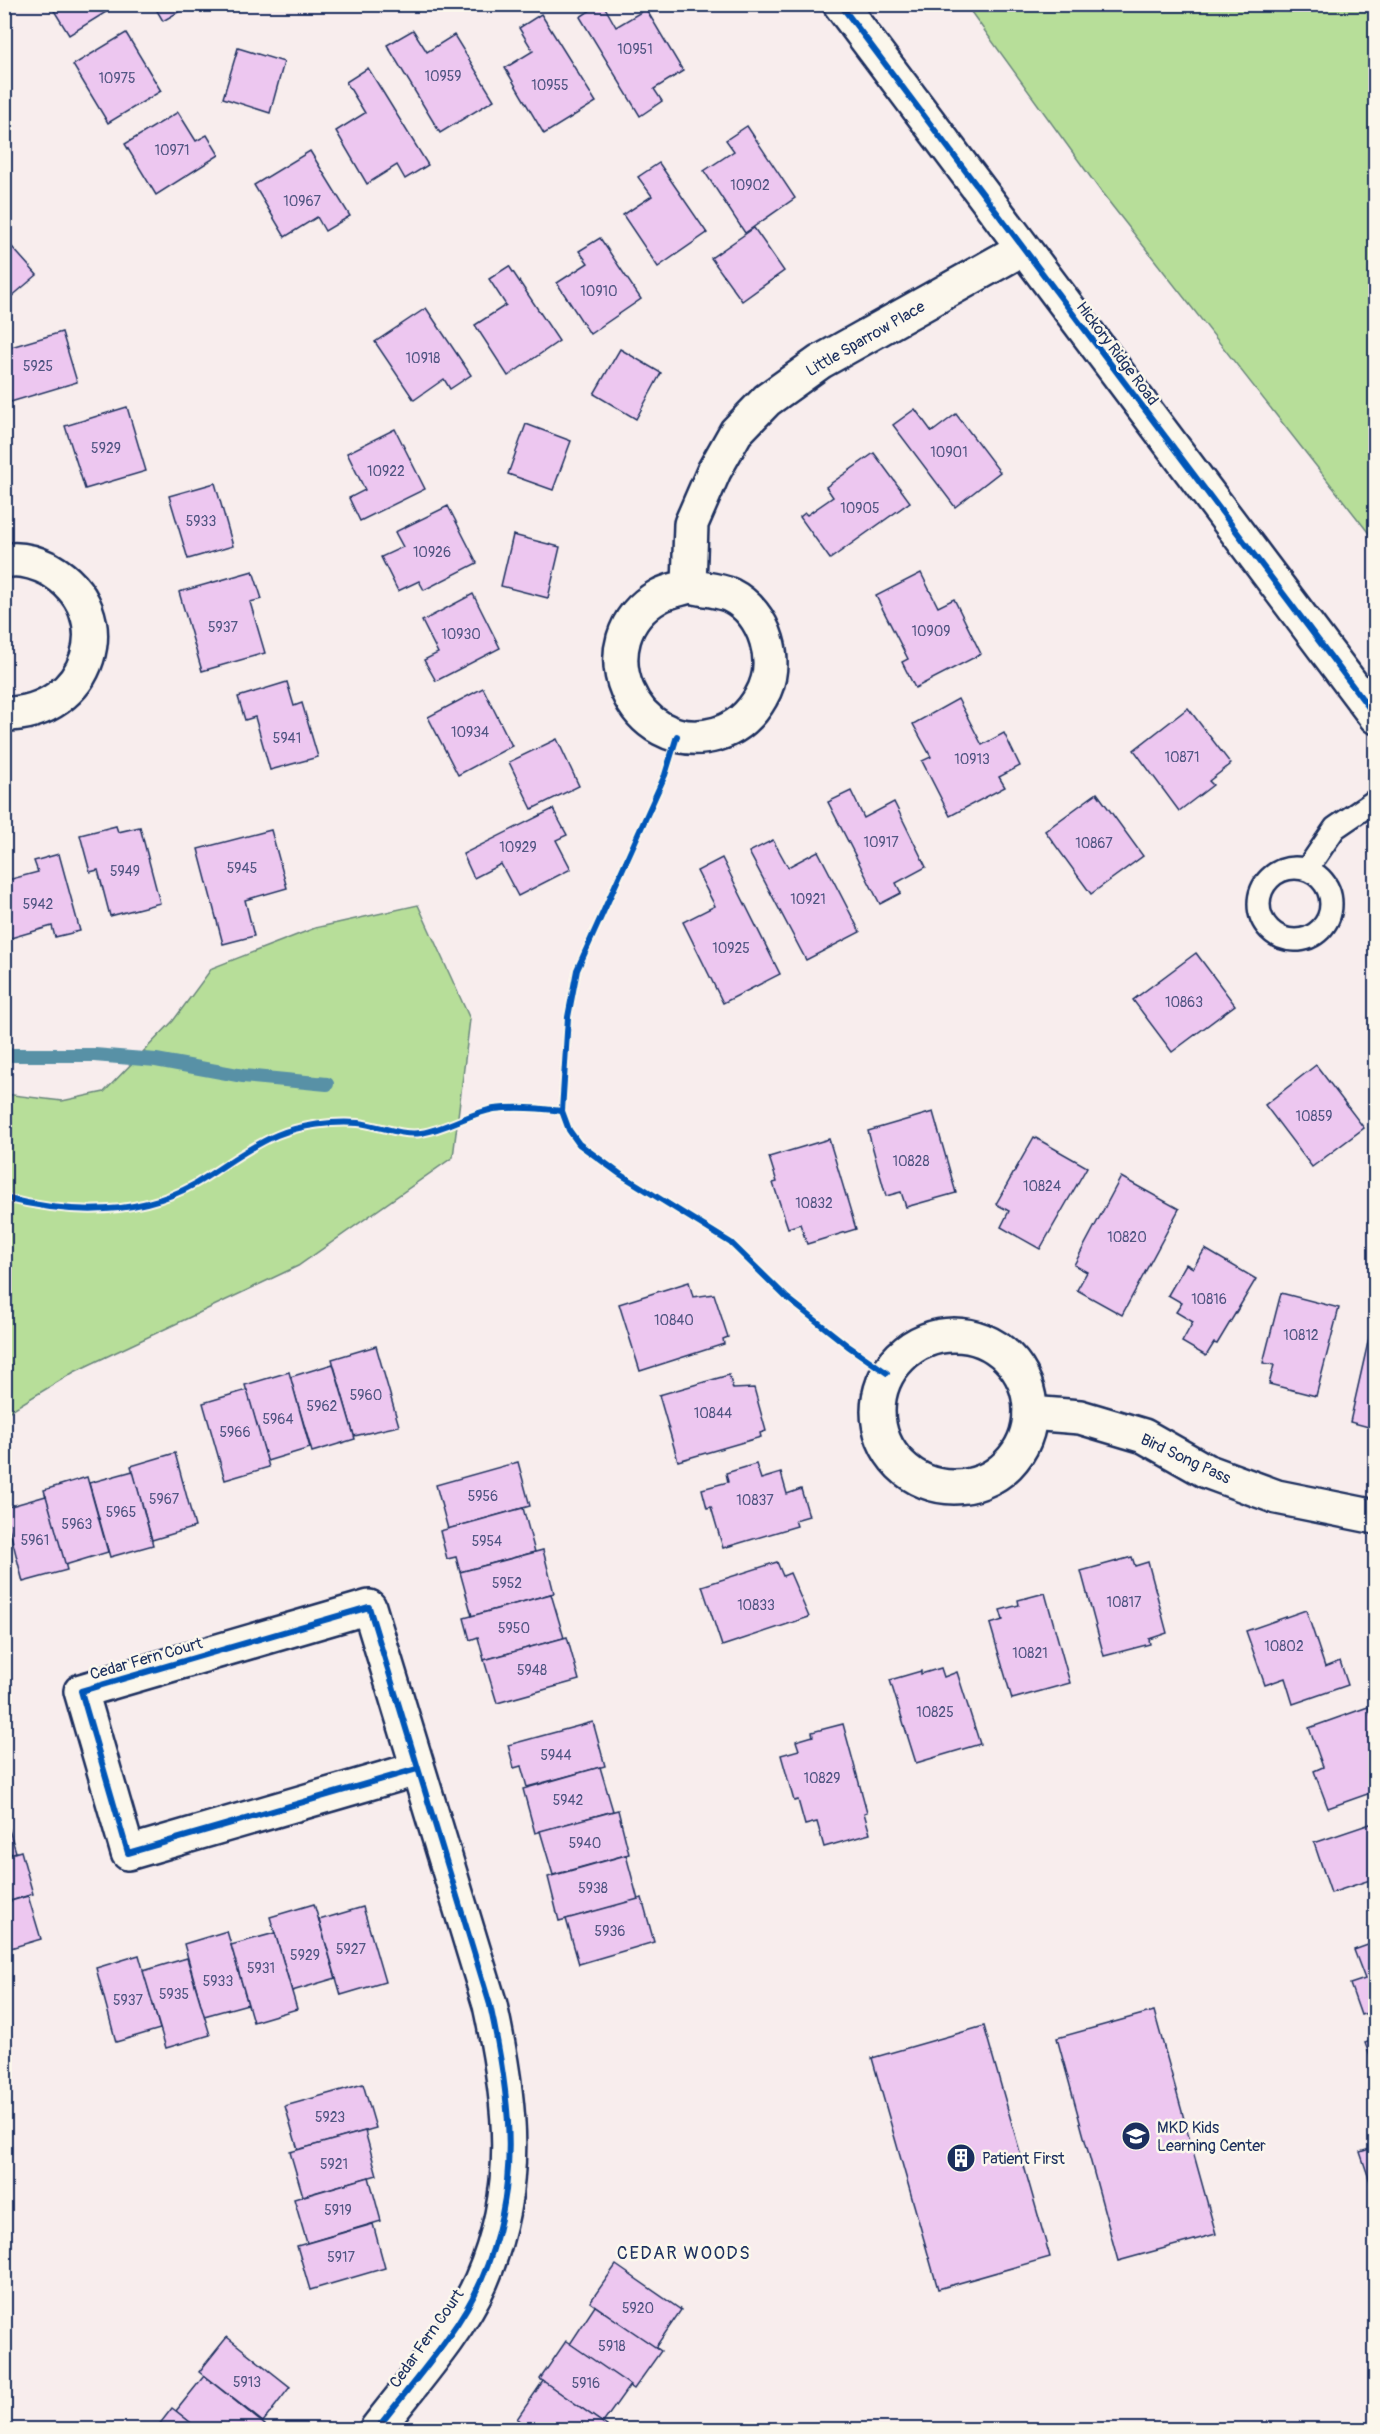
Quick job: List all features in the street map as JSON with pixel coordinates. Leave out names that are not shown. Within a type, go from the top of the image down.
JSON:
[{"type":"street","name":"Hickory Ridge Road","points":[[840,4],[1376,717]]},
{"type":"street","name":"Little Sparrow Place","points":[[690,586],[691,524],[714,471],[736,432],[767,400],[820,362],[1022,249]]},
{"type":"street","points":[[4,561],[12,559],[37,563],[63,577],[83,604],[90,629],[88,659],[76,684],[51,705],[26,714],[4,714]]},
{"type":"street","points":[[690,586],[730,595],[752,612],[766,634],[771,658],[767,688],[753,711],[730,730],[701,738],[677,736],[649,722],[628,696],[620,663],[625,633],[638,613],[659,596],[690,586]]},
{"type":"street","points":[[951,1335],[979,1339],[1005,1355],[1022,1375],[1030,1413],[1021,1448],[1005,1469],[980,1484],[954,1488],[929,1484],[901,1467],[890,1453],[878,1422],[879,1395],[887,1373],[905,1352],[930,1338],[951,1335]]},
{"type":"street","name":"Bird Song Pass","points":[[1030,1413],[1080,1417],[1144,1436],[1206,1471],[1277,1497],[1376,1517]]},
{"type":"street","name":"Cedar Fern Court","points":[[376,2430],[451,2332],[481,2282],[497,2234],[507,2186],[511,2136],[504,2071],[490,2005],[369,1607],[81,1691],[128,1853],[417,1768]]},
{"type":"lane","points":[[1307,869],[1335,828],[1376,800]]},
{"type":"green space","points":[[966,5],[1375,5],[1375,541],[1102,193]]},
{"type":"green space","points":[[418,905],[470,1019],[453,1157],[298,1266],[74,1372],[5,1414],[5,1094],[62,1101],[104,1092],[173,1021],[212,968],[315,928]]},
{"type":"building","points":[[50,4],[119,4],[69,35]]},
{"type":"building","points":[[153,4],[192,4],[163,21]]},
{"type":"building","points":[[603,4],[616,27],[646,9],[683,71],[654,89],[662,101],[640,116],[580,17]]},
{"type":"building","points":[[541,14],[596,102],[544,134],[505,68],[533,51],[519,28]]},
{"type":"building","points":[[413,30],[427,52],[454,35],[494,100],[440,133],[387,45]]},
{"type":"building","points":[[126,33],[161,91],[108,123],[73,65]]},
{"type":"building","points":[[238,48],[284,62],[270,113],[223,98]]},
{"type":"building","points":[[368,68],[428,165],[405,179],[397,165],[367,184],[336,131],[365,113],[346,82]]},
{"type":"building","points":[[178,112],[196,141],[207,135],[219,155],[156,195],[125,144]]},
{"type":"building","points":[[747,126],[795,198],[745,233],[704,171],[734,151],[726,140]]},
{"type":"building","points":[[310,151],[350,216],[325,231],[317,217],[285,237],[254,185]]},
{"type":"building","points":[[659,163],[707,233],[658,267],[623,215],[652,196],[638,177]]},
{"type":"building","points":[[754,228],[784,271],[742,301],[711,258]]},
{"type":"building","points":[[4,238],[37,275],[4,303]]},
{"type":"building","points":[[600,238],[641,299],[590,334],[557,283],[588,263],[579,251]]},
{"type":"building","points":[[509,266],[559,341],[508,376],[475,325],[506,305],[489,279]]},
{"type":"building","points":[[426,308],[471,375],[450,389],[444,379],[414,400],[375,342]]},
{"type":"building","points":[[62,332],[77,382],[4,404],[4,349]]},
{"type":"building","points":[[620,349],[661,373],[636,419],[594,394]]},
{"type":"building","points":[[127,407],[146,471],[85,489],[65,426]]},
{"type":"building","points":[[915,409],[932,432],[956,414],[1000,472],[955,507],[893,425]]},
{"type":"building","points":[[526,424],[571,441],[553,490],[508,474]]},
{"type":"building","points":[[395,429],[425,489],[360,521],[349,498],[365,490],[347,453]]},
{"type":"building","points":[[874,453],[910,502],[830,559],[800,517],[805,513],[807,515],[833,497],[826,487]]},
{"type":"building","points":[[215,483],[233,546],[188,559],[169,496]]},
{"type":"building","points":[[448,506],[477,563],[424,590],[419,581],[398,591],[381,557],[403,547],[395,532]]},
{"type":"building","points":[[513,535],[560,547],[548,598],[501,586]]},
{"type":"building","points":[[253,571],[262,599],[250,602],[265,653],[202,671],[179,592]]},
{"type":"building","points":[[921,573],[938,607],[954,599],[981,654],[915,688],[902,662],[908,659],[876,596]]},
{"type":"building","points":[[473,594],[500,648],[436,681],[424,660],[438,653],[422,621]]},
{"type":"building","points":[[287,682],[294,706],[302,703],[318,757],[270,770],[255,717],[245,720],[238,697]]},
{"type":"building","points":[[483,688],[512,746],[458,775],[428,717]]},
{"type":"building","points":[[958,699],[982,745],[1004,733],[1020,766],[999,777],[1005,787],[950,816],[922,761],[931,757],[913,724]]},
{"type":"building","points":[[1188,708],[1231,764],[1209,781],[1213,785],[1179,811],[1134,750]]},
{"type":"building","points":[[557,739],[579,786],[532,809],[509,762]]},
{"type":"building","points":[[851,791],[864,818],[894,802],[926,867],[896,883],[901,893],[880,904],[828,802]]},
{"type":"building","points":[[1097,793],[1143,856],[1091,894],[1045,831]]},
{"type":"building","points":[[553,809],[567,835],[556,840],[571,869],[518,896],[501,864],[474,878],[463,854]]},
{"type":"building","points":[[116,826],[118,832],[140,827],[160,903],[110,916],[98,870],[90,872],[80,835]]},
{"type":"building","points":[[271,830],[287,888],[245,900],[254,936],[223,944],[198,849]]},
{"type":"building","points":[[773,840],[788,867],[818,851],[860,932],[806,960],[749,852]]},
{"type":"building","points":[[59,854],[80,931],[55,937],[52,926],[4,940],[4,881],[38,872],[34,861]]},
{"type":"building","points":[[722,858],[780,974],[723,1003],[683,922],[715,906],[697,871]]},
{"type":"building","points":[[1196,953],[1235,1005],[1172,1052],[1133,1000]]},
{"type":"building","points":[[1316,1065],[1364,1128],[1312,1167],[1265,1105]]},
{"type":"building","points":[[933,1112],[956,1193],[906,1207],[901,1192],[886,1196],[868,1131]]},
{"type":"building","points":[[1034,1137],[1087,1167],[1040,1249],[1001,1227],[1009,1211],[996,1204]]},
{"type":"building","points":[[829,1139],[856,1229],[807,1244],[800,1224],[788,1228],[773,1183],[777,1182],[769,1157]]},
{"type":"building","points":[[1121,1177],[1179,1209],[1122,1315],[1077,1290],[1087,1272],[1074,1265]]},
{"type":"building","points":[[1205,1249],[1256,1279],[1217,1344],[1214,1343],[1206,1356],[1182,1342],[1193,1322],[1176,1312],[1182,1303],[1168,1295],[1186,1264],[1193,1268]]},
{"type":"building","points":[[689,1282],[693,1297],[714,1294],[728,1337],[723,1339],[724,1344],[640,1371],[619,1304]]},
{"type":"building","points":[[1281,1293],[1339,1308],[1316,1396],[1269,1384],[1274,1365],[1263,1363]]},
{"type":"building","points":[[1371,1329],[1376,1330],[1376,1429],[1350,1422]]},
{"type":"building","points":[[376,1346],[399,1426],[354,1436],[332,1359]]},
{"type":"building","points":[[333,1364],[355,1439],[312,1452],[290,1377]]},
{"type":"building","points":[[289,1372],[310,1448],[267,1461],[245,1385]]},
{"type":"building","points":[[729,1375],[733,1389],[754,1388],[766,1431],[760,1433],[761,1437],[678,1461],[659,1395]]},
{"type":"building","points":[[247,1390],[269,1467],[225,1480],[203,1403]]},
{"type":"building","points":[[175,1453],[195,1527],[152,1540],[131,1466]]},
{"type":"building","points":[[518,1462],[530,1506],[448,1529],[436,1485]]},
{"type":"building","points":[[756,1464],[761,1479],[781,1473],[787,1494],[801,1489],[809,1516],[795,1520],[797,1526],[723,1548],[711,1507],[707,1508],[702,1489],[728,1482],[726,1473]]},
{"type":"building","points":[[133,1471],[153,1545],[110,1557],[89,1483]]},
{"type":"building","points":[[87,1477],[108,1552],[65,1565],[44,1490]]},
{"type":"building","points":[[46,1496],[67,1570],[23,1582],[4,1508]]},
{"type":"building","points":[[523,1508],[535,1552],[460,1572],[456,1557],[447,1559],[440,1531]]},
{"type":"building","points":[[543,1550],[554,1593],[472,1616],[460,1572]]},
{"type":"building","points":[[1132,1557],[1135,1566],[1148,1562],[1167,1633],[1149,1639],[1150,1644],[1104,1656],[1081,1571]]},
{"type":"building","points":[[777,1562],[783,1576],[790,1573],[809,1617],[722,1646],[702,1586]]},
{"type":"building","points":[[1045,1593],[1070,1683],[1012,1699],[990,1624],[1003,1620],[1000,1610],[1019,1605],[1018,1600]]},
{"type":"building","points":[[551,1594],[564,1638],[484,1660],[478,1637],[470,1640],[464,1618]]},
{"type":"building","points":[[1306,1610],[1325,1667],[1340,1661],[1348,1685],[1293,1704],[1285,1678],[1265,1685],[1246,1631]]},
{"type":"building","points":[[567,1637],[579,1680],[497,1703],[484,1660]]},
{"type":"building","points":[[941,1668],[944,1677],[957,1672],[980,1744],[916,1763],[890,1680]]},
{"type":"building","points":[[1368,1707],[1376,1727],[1376,1791],[1328,1808],[1314,1771],[1323,1767],[1309,1728]]},
{"type":"building","points":[[593,1722],[605,1766],[527,1787],[521,1766],[514,1768],[508,1745]]},
{"type":"building","points":[[843,1724],[867,1812],[864,1813],[870,1834],[824,1847],[817,1822],[805,1825],[798,1800],[794,1801],[781,1755],[799,1750],[796,1741],[813,1736],[812,1732]]},
{"type":"building","points":[[600,1767],[613,1811],[535,1833],[523,1789]]},
{"type":"building","points":[[618,1810],[629,1854],[553,1875],[540,1831]]},
{"type":"building","points":[[4,1814],[16,1852],[4,1856]]},
{"type":"building","points":[[1376,1822],[1376,1878],[1331,1893],[1314,1843]]},
{"type":"building","points":[[21,1851],[33,1894],[4,1903],[4,1856]]},
{"type":"building","points":[[626,1855],[638,1900],[559,1921],[548,1877]]},
{"type":"building","points":[[28,1896],[41,1939],[4,1950],[4,1903]]},
{"type":"building","points":[[642,1898],[654,1942],[579,1964],[566,1919]]},
{"type":"building","points":[[314,1904],[336,1978],[292,1991],[270,1917]]},
{"type":"building","points":[[363,1907],[385,1982],[341,1995],[319,1920]]},
{"type":"building","points":[[227,1931],[248,2004],[204,2016],[184,1944]]},
{"type":"building","points":[[275,1933],[297,2009],[253,2022],[231,1945]]},
{"type":"building","points":[[1376,1942],[1376,2010],[1361,2015],[1350,1984],[1365,1979],[1354,1950]]},
{"type":"building","points":[[139,1955],[160,2029],[116,2042],[96,1968]]},
{"type":"building","points":[[187,1958],[210,2035],[166,2048],[143,1971]]},
{"type":"building","name":"MKD Kids Learning Center","points":[[1154,2011],[1216,2234],[1118,2261],[1057,2038]]},
{"type":"building","name":"Patient First","points":[[984,2026],[1050,2257],[938,2289],[872,2058]]},
{"type":"building","points":[[1376,2039],[1376,2072],[1365,2043]]},
{"type":"building","points":[[363,2084],[376,2128],[298,2150],[285,2106]]},
{"type":"building","points":[[365,2131],[377,2175],[303,2196],[290,2152]]},
{"type":"building","points":[[1376,2147],[1376,2199],[1360,2152]]},
{"type":"building","points":[[369,2177],[381,2221],[307,2243],[294,2199]]},
{"type":"building","points":[[373,2224],[385,2268],[310,2290],[297,2246]]},
{"type":"building","points":[[616,2265],[681,2310],[655,2348],[590,2302]]},
{"type":"building","points":[[595,2306],[661,2351],[634,2389],[570,2344]]},
{"type":"building","points":[[227,2337],[290,2387],[263,2422],[199,2372]]},
{"type":"building","points":[[566,2341],[630,2385],[603,2423],[540,2379]]},
{"type":"building","points":[[204,2376],[265,2425],[262,2430],[200,2430],[176,2411]]},
{"type":"building","points":[[543,2381],[607,2426],[605,2430],[532,2430],[517,2419]]},
{"type":"building","points":[[172,2408],[176,2411],[200,2430],[155,2430]]},
{"type":"waterway","points":[[4,1055],[94,1055],[156,1060],[243,1076],[327,1084]]},
{"type":"cycle path","points":[[840,4],[1376,717]]},
{"type":"cycle path","points":[[677,736],[665,775],[577,970],[568,1017],[562,1111],[569,1130],[579,1144],[620,1174],[731,1243],[786,1297],[848,1346],[887,1373]]},
{"type":"cycle path","points":[[4,1198],[77,1209],[126,1207],[173,1195],[266,1140],[307,1126],[358,1123],[413,1134],[431,1131],[494,1109],[528,1108],[562,1111]]},
{"type":"cycle path","points":[[376,2430],[447,2339],[481,2281],[503,2212],[509,2144],[503,2075],[490,2005],[369,1607],[81,1691],[128,1853],[417,1769]]},
{"type":"place","name":"MKD Kids Learning Center","points":[[1136,2136]]},
{"type":"place","name":"Patient First","points":[[961,2158]]},
{"type":"district","name":"CEDAR WOODS","points":[[684,2253]]}]
